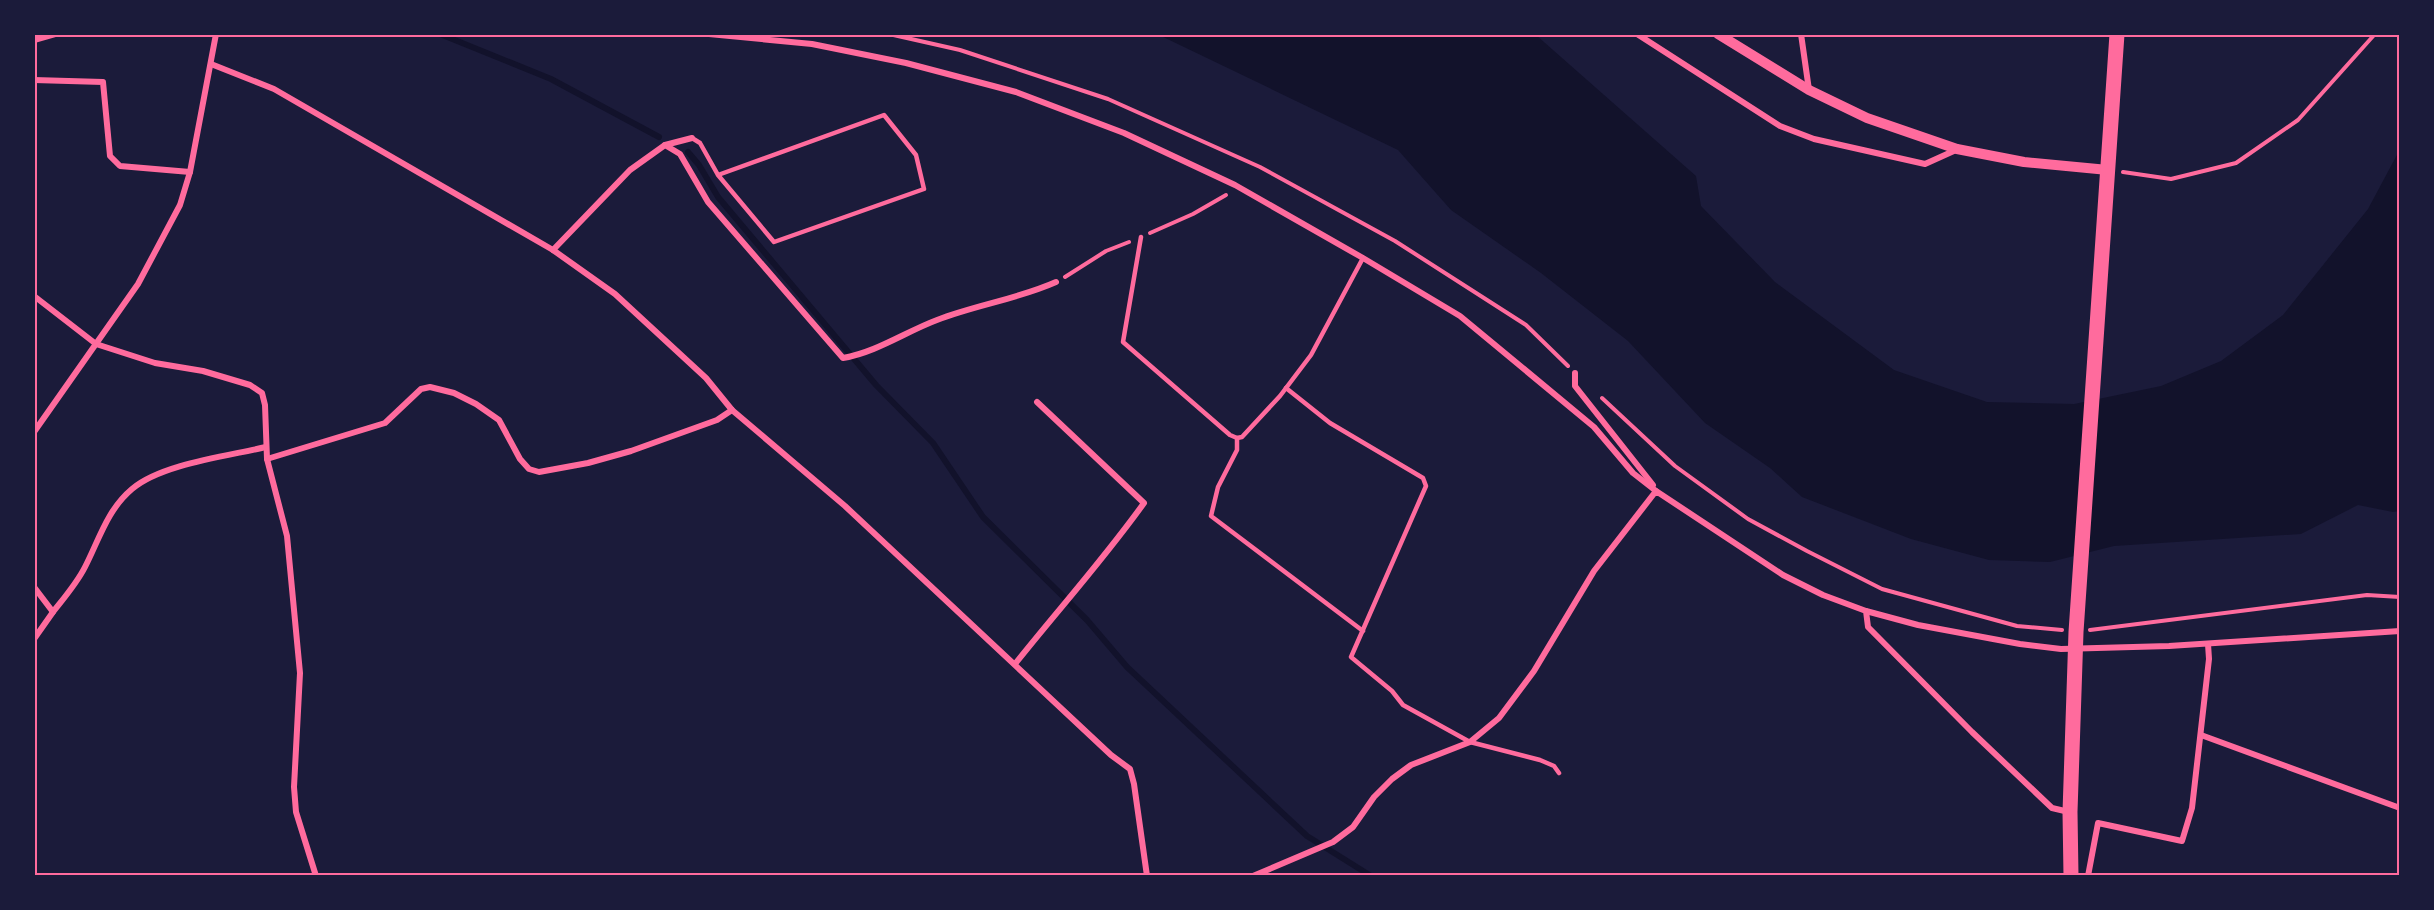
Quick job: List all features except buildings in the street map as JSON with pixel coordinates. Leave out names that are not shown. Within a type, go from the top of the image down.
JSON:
[{"type":"main road","points":[[2071,876],[2070,812],[2076,632],[2117,34]]},
{"type":"street","points":[[34,40],[55,34]]},
{"type":"street","points":[[34,432],[138,284],[180,205],[190,172],[216,34]]},
{"type":"street","points":[[709,34],[812,44],[906,63],[1016,92],[1125,133],[1225,181],[1363,258],[1460,316],[1594,427],[1633,473],[1656,491],[1783,575],[1823,595],[1866,611],[1918,625],[2020,644],[2076,648],[2208,644],[2400,631]]},
{"type":"street","points":[[1637,34],[1780,126],[1814,139],[1925,164],[1957,149]]},
{"type":"street","points":[[1718,34],[1809,90],[1867,118],[1957,149],[2024,162],[2108,170]]},
{"type":"street","points":[[1801,34],[1809,90]]},
{"type":"street","points":[[212,64],[274,89],[553,250],[615,294],[706,378],[732,410],[845,506],[1130,769],[1147,876]]},
{"type":"street","points":[[34,80],[104,82],[110,156],[120,166],[190,172]]},
{"type":"street","points":[[553,250],[630,170],[665,145],[692,138]]},
{"type":"street","points":[[665,145],[680,154],[708,202],[843,358],[880,347],[937,320],[1032,292],[1056,282]]},
{"type":"street","points":[[35,298],[96,344],[154,363],[203,371],[250,385],[262,393],[265,405],[267,459],[287,536],[300,673],[294,787],[296,812],[316,876]]},
{"type":"street","points":[[1575,373],[1575,386],[1656,491]]},
{"type":"street","points":[[267,459],[385,423],[421,389],[430,387],[454,393],[477,404],[499,420],[519,459],[529,469],[539,472],[588,463],[631,450],[717,420],[732,410]]},
{"type":"street","points":[[1015,664],[1071,594],[1108,553],[1144,504],[1037,402]]},
{"type":"street","points":[[34,639],[84,569],[101,529],[131,489],[149,478],[184,466],[266,447]]},
{"type":"street","points":[[1253,876],[1333,842],[1353,827],[1374,797],[1392,779],[1411,765],[1470,742],[1499,718],[1534,671],[1594,571],[1656,491]]},
{"type":"street","points":[[34,586],[53,612]]},
{"type":"street","points":[[1866,611],[1868,627],[1964,724],[2052,808],[2070,812]]},
{"type":"street","points":[[2088,876],[2098,823],[2182,841],[2192,808],[2209,659],[2208,644]]},
{"type":"street","points":[[2201,735],[2400,808]]},
{"type":"lane","points":[[692,138],[700,143],[718,175],[774,242],[924,189],[916,155],[884,114],[718,175]]},
{"type":"lane","points":[[1141,237],[1124,342],[1230,435],[1237,438],[1242,437],[1286,388],[1311,355],[1363,258]]},
{"type":"lane","points":[[1286,388],[1330,423],[1423,478],[1426,486],[1351,657],[1392,691],[1403,705],[1470,742],[1540,760],[1554,766],[1559,773]]},
{"type":"lane","points":[[1237,438],[1237,450],[1218,487],[1211,516],[1363,631]]},
{"type":"path","points":[[2108,170],[2170,179],[2236,163],[2298,120],[2375,34]]},
{"type":"path","points":[[2076,632],[2367,595],[2400,597]]},
{"type":"shaded area","points":[[1159,35],[1536,35],[1696,176],[1701,206],[1775,282],[1894,370],[1987,402],[2074,404],[2161,386],[2221,361],[2283,315],[2368,209],[2399,151],[2399,511],[2393,512],[2358,505],[2301,534],[2114,546],[2050,562],[1989,560],[1911,539],[1802,497],[1770,468],[1705,423],[1628,341],[1541,273],[1451,210],[1398,150]]},
{"type":"waterway","points":[[440,34],[551,79],[659,137]]},
{"type":"waterway","points":[[688,152],[699,165],[718,197],[876,385],[933,443],[983,517],[1087,620],[1127,667],[1307,836],[1371,876]]}]
